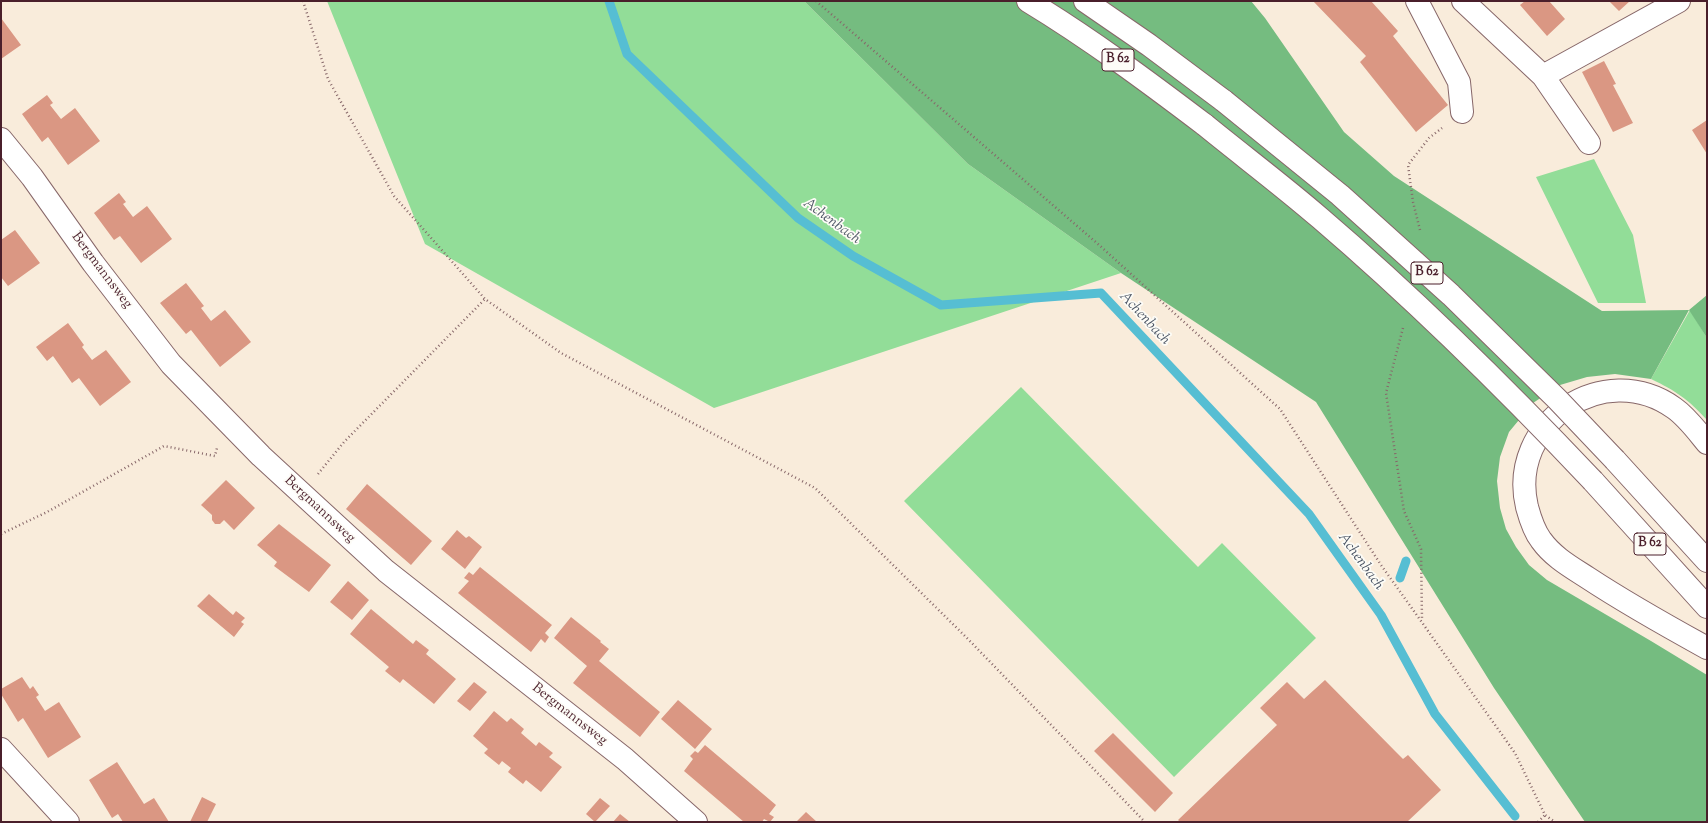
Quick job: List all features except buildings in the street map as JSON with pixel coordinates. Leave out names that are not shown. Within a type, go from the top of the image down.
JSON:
[{"type":"main road","name":"B 62","points":[[1028,1],[1131,70],[1205,124],[1320,218],[1430,316],[1536,420],[1707,607]]},
{"type":"main road","name":"B 62","points":[[1085,1],[1149,44],[1224,101],[1340,195],[1451,295],[1558,399],[1707,561]]},
{"type":"main road","points":[[1417,1],[1459,82],[1462,112]]},
{"type":"main road","points":[[1463,1],[1543,76],[1589,143]]},
{"type":"main road","points":[[1543,76],[1679,1]]},
{"type":"main road","name":"Bergmannsweg","points":[[1,139],[32,177],[93,263],[171,364],[261,456],[386,571],[625,759],[696,822]]},
{"type":"main road","points":[[1707,443],[1692,424],[1674,408],[1653,397],[1629,391],[1605,392],[1582,398],[1561,410],[1541,432],[1532,448],[1525,471],[1524,495],[1530,518],[1541,540],[1557,558],[1624,602],[1707,648]]},
{"type":"main road","points":[[1,750],[68,822]]},
{"type":"path","points":[[303,1],[328,79],[394,196],[485,299],[561,353],[815,488],[967,638],[1145,822]]},
{"type":"path","points":[[816,1],[1098,244],[1280,409],[1382,566],[1515,753],[1545,815],[1555,822]]},
{"type":"path","points":[[1420,232],[1413,202],[1408,164],[1429,138]]},
{"type":"path","points":[[302,495],[344,442],[485,299]]},
{"type":"path","points":[[1404,324],[1386,393],[1404,510],[1421,549],[1422,621]]},
{"type":"path","points":[[1,534],[47,512],[164,446],[215,456],[218,444]]},
{"type":"path","points":[[1538,822],[1545,815]]},
{"type":"green space","points":[[327,1],[804,1],[968,164],[1121,273],[714,408],[425,244]]},
{"type":"green space","points":[[804,1],[1251,1],[1265,18],[1344,132],[1394,176],[1602,311],[1689,310],[1651,379],[1615,374],[1587,377],[1560,385],[1533,403],[1509,432],[1500,457],[1497,481],[1500,508],[1506,529],[1516,547],[1529,565],[1547,580],[1707,675],[1707,822],[1585,822],[1494,688],[1316,402],[1121,273],[968,164]]},
{"type":"green space","points":[[1594,159],[1633,235],[1646,303],[1598,303],[1536,177]]},
{"type":"green space","points":[[1707,295],[1707,338],[1689,310]]},
{"type":"green space","points":[[1690,310],[1707,338],[1707,420],[1694,406],[1681,396],[1651,379]]},
{"type":"green space","points":[[1021,387],[1198,567],[1222,543],[1316,638],[1174,777],[904,501]]},
{"type":"waterway","name":"Achenbach","points":[[609,1],[627,54],[798,218],[853,256],[941,305],[1101,293],[1309,514],[1381,615],[1435,714],[1515,816]]},
{"type":"waterway","points":[[1400,578],[1406,561]]}]
